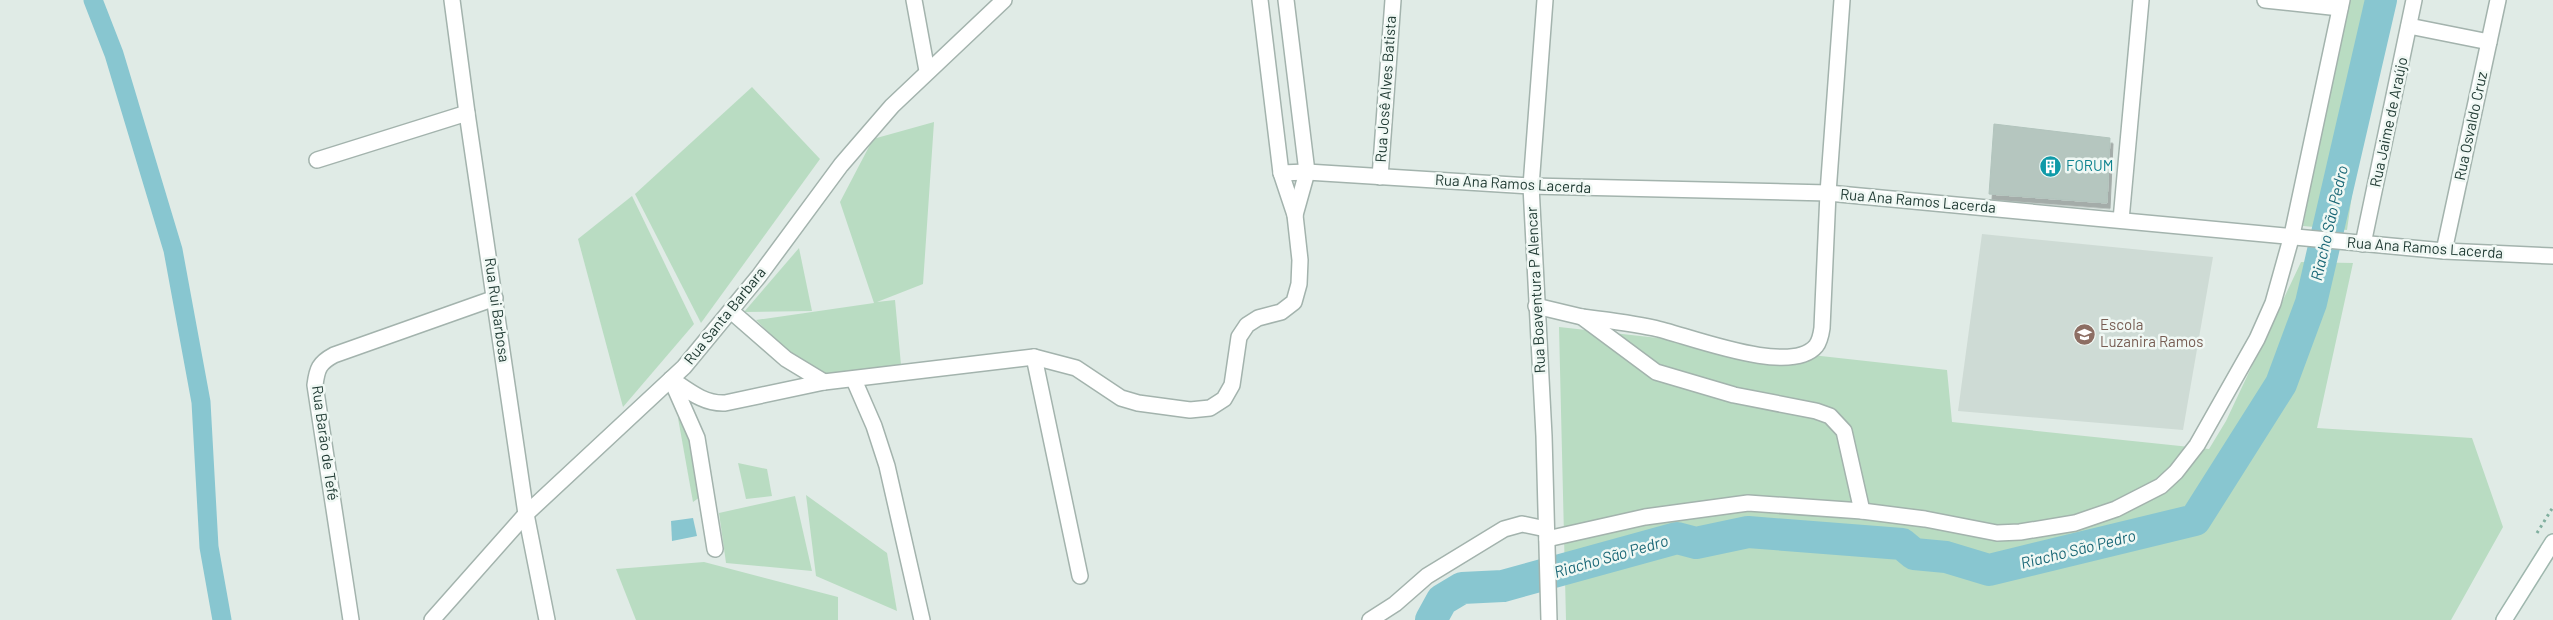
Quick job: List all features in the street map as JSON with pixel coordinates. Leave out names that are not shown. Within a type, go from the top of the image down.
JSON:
[{"type":"street","name":"Rua Rui Barbosa","points":[[452,0],[526,514],[547,620]]},
{"type":"street","points":[[914,0],[927,71]]},
{"type":"street","name":"Rua Santa Barbara","points":[[432,620],[526,514],[671,379],[731,311],[840,165],[892,106],[1004,0]]},
{"type":"street","points":[[671,379],[702,399],[714,404],[739,401],[824,382],[854,380],[1034,357],[1076,368],[1121,398],[1138,403],[1190,410],[1210,408],[1224,399],[1232,386],[1239,337],[1247,325],[1258,318],[1281,312],[1294,302],[1300,284],[1300,260],[1295,215],[1280,173],[1260,0]]},
{"type":"street","points":[[1286,0],[1307,172],[1295,215]]},
{"type":"street","name":"Rua Josê Alves Batista","points":[[1380,177],[1393,0]]},
{"type":"street","name":"Rua Boaventura P Alencar","points":[[1545,0],[1531,186],[1547,534],[1549,620]]},
{"type":"street","points":[[1536,306],[1582,317],[1654,328],[1731,351],[1756,355],[1797,356],[1808,353],[1820,340],[1828,193],[1842,0]]},
{"type":"street","points":[[2121,220],[2141,0]]},
{"type":"street","points":[[1370,620],[1395,604],[1426,576],[1504,529],[1522,524],[1547,534],[1645,517],[1748,503],[1862,511],[1925,519],[1997,533],[2020,532],[2075,522],[2116,509],[2161,486],[2176,472],[2197,445],[2257,338],[2273,303],[2292,235],[2341,4],[2265,0]]},
{"type":"street","name":"Rua Jaime de Araújo","points":[[2355,243],[2414,0]]},
{"type":"street","name":"Rua Osvaldo Cruz","points":[[2444,252],[2498,0]]},
{"type":"street","points":[[2409,26],[2489,42]]},
{"type":"street","points":[[1270,90],[1296,87]]},
{"type":"street","points":[[317,160],[467,113]]},
{"type":"street","name":"Rua Ana Ramos Lacerda","points":[[1280,173],[1307,172],[1531,186],[1828,193],[2292,235],[2444,252],[2553,256]]},
{"type":"street","name":"Rua Barão de Tefé","points":[[351,620],[315,385],[316,371],[321,361],[334,355],[495,298]]},
{"type":"street","points":[[731,311],[786,360],[824,382]]},
{"type":"street","points":[[1582,317],[1656,372],[1734,395],[1806,409],[1830,416],[1844,431],[1862,511]]},
{"type":"street","points":[[1034,357],[1080,576]]},
{"type":"street","points":[[671,379],[698,438],[715,550]]},
{"type":"street","points":[[854,380],[874,426],[887,466],[922,620]]},
{"type":"street","points":[[2504,620],[2553,542]]},
{"type":"street","points":[[2511,620],[2515,602]]},
{"type":"shaded area","name":"Escola Luzanira Ramos","points":[[1982,234],[2213,257],[2183,430],[1958,411]]},
{"type":"green space","points":[[2348,0],[2393,0],[2355,174],[2347,230],[2303,226]]},
{"type":"green space","points":[[752,87],[820,159],[701,323],[635,194]]},
{"type":"green space","points":[[934,122],[923,284],[877,302],[895,300],[901,365],[826,374],[795,358],[756,320],[874,303],[840,202],[873,139]]},
{"type":"green space","points":[[632,196],[694,324],[623,407],[578,239]]},
{"type":"green space","points":[[799,248],[812,311],[744,312]]},
{"type":"green space","points":[[2301,262],[2353,263],[2317,428],[2472,438],[2503,527],[2451,620],[1566,620],[1559,327],[1947,370],[1952,422],[2209,449],[2226,421]]},
{"type":"green space","points":[[678,418],[688,423],[700,497],[693,502]]},
{"type":"green space","points":[[738,463],[767,469],[772,496],[746,499]]},
{"type":"green space","points":[[806,495],[887,553],[897,611],[816,576]]},
{"type":"green space","points":[[795,496],[812,571],[726,563],[719,513]]},
{"type":"green space","points":[[704,562],[838,597],[838,620],[636,620],[616,569]]},
{"type":"water","points":[[693,518],[697,536],[672,541],[671,521]]},
{"type":"building","name":"FORUM","points":[[1994,124],[2110,138],[2107,203],[1989,194]]},
{"type":"waterway","points":[[93,0],[114,54],[173,250],[201,402],[209,547],[222,620]]},
{"type":"waterway","name":"Riacho São Pedro","points":[[1431,620],[1442,600],[1462,588],[1503,586],[1677,538],[1696,543],[1748,532],[1902,544],[1914,554],[1946,557],[1989,570],[2195,520],[2281,384],[2311,303],[2381,0]]},
{"type":"place","name":"FORUM","points":[[2050,166]]},
{"type":"place","name":"Escola Luzanira Ramos","points":[[2084,334]]}]
